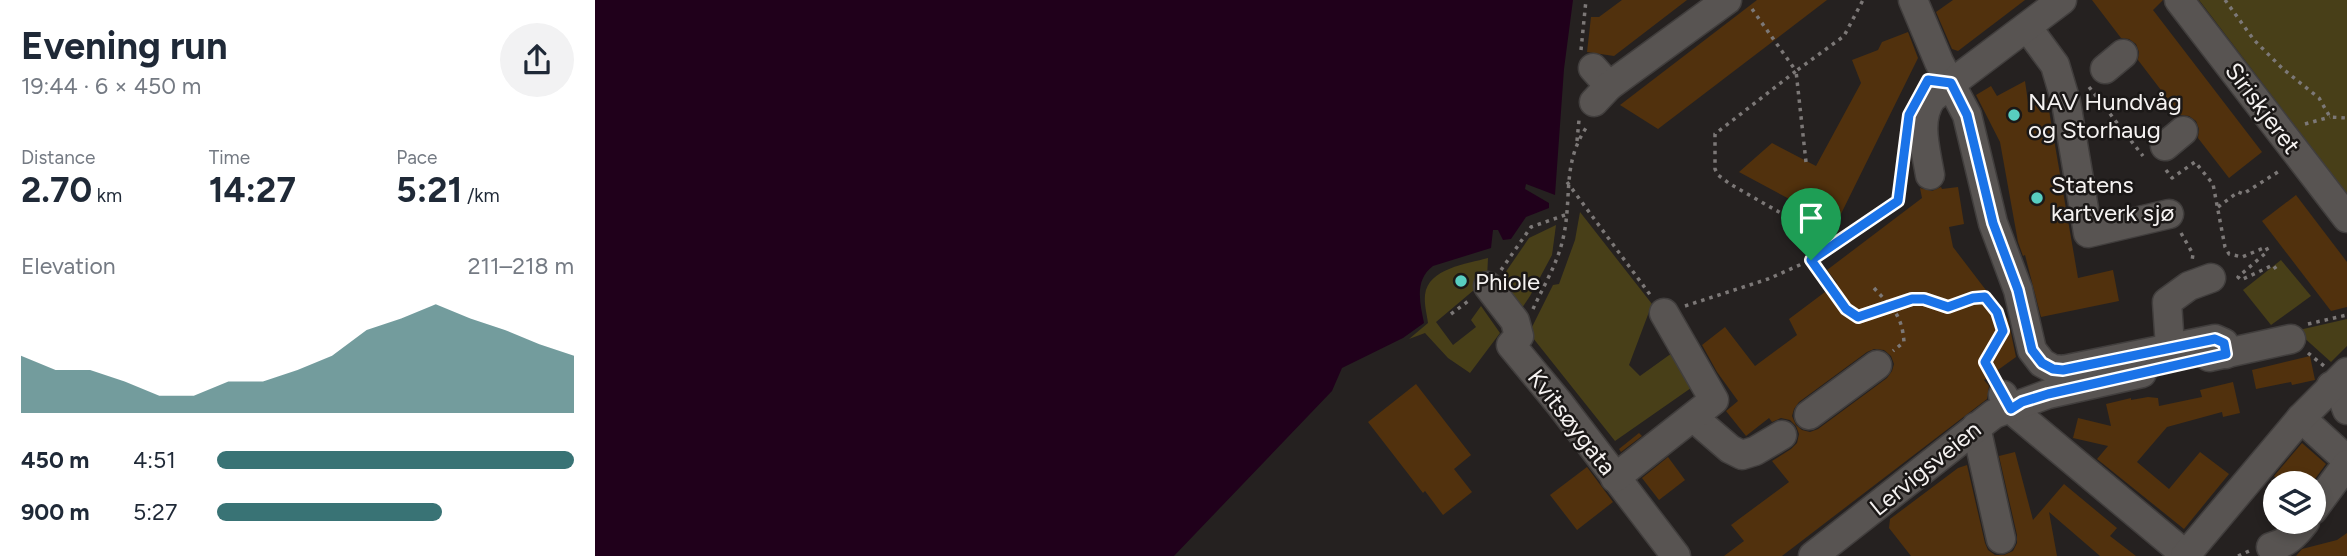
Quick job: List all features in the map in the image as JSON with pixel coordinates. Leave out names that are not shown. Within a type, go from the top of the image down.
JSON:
[{"type":"street","points":[[1913,0],[1939,62],[1967,115],[1993,223],[2018,290],[2032,350],[2042,363],[2053,369],[2063,370],[2215,339],[2224,343],[2226,354]]},
{"type":"street","points":[[1930,174],[1923,116],[1932,98],[2063,0]]},
{"type":"street","name":"Siriskjeret","points":[[2179,0],[2347,218]]},
{"type":"street","points":[[1599,86],[1739,5]]},
{"type":"street","points":[[2027,27],[2055,65],[2066,102],[2088,233],[2169,214]]},
{"type":"street","points":[[2170,347],[2167,302],[2200,282]]},
{"type":"street","name":"Kvitsøygata","points":[[1488,286],[1515,321],[1519,336],[1511,345],[1676,556]]},
{"type":"street","points":[[1615,478],[1695,418],[1714,400],[1664,313]]},
{"type":"street","name":"Lervigsveien","points":[[1813,556],[1994,414],[2006,401],[2022,402],[2291,339]]},
{"type":"street","points":[[1809,415],[1877,365]]},
{"type":"street","points":[[2006,401],[2186,556],[2301,418],[2339,379]]},
{"type":"street","points":[[2339,379],[2347,410]]},
{"type":"street","points":[[1695,418],[1730,449],[1742,455],[1755,451],[1781,435]]},
{"type":"street","points":[[2301,418],[2347,462],[2326,492]]},
{"type":"street","points":[[1976,427],[2001,539]]},
{"type":"street","points":[[2271,547],[2284,544],[2294,534]]},
{"type":"path","points":[[1835,244],[1718,175],[1715,134],[1844,36],[1863,0]]},
{"type":"path","points":[[2225,0],[2254,40],[2283,69],[2319,98],[2330,117],[2347,118]]},
{"type":"path","points":[[1739,5],[1796,71],[1806,162]]},
{"type":"path","points":[[2105,70],[2164,151],[2172,178],[2195,162],[2213,184],[2225,247],[2229,254],[2242,257],[2266,247],[2268,251],[2238,277],[2241,280],[2273,265],[2276,269]]},
{"type":"path","points":[[1519,336],[1559,256],[1565,232],[1567,182],[1577,143],[1595,118],[1599,86]]},
{"type":"path","points":[[1567,182],[1664,313],[1768,279],[1811,260],[1898,201],[1903,155]]},
{"type":"path","points":[[2218,207],[2238,192],[2243,194],[2300,157]]},
{"type":"path","points":[[2169,214],[2193,254],[2200,282]]},
{"type":"path","points":[[1451,314],[1488,286],[1531,227],[1565,215]]},
{"type":"path","points":[[1811,260],[1846,309],[1858,317],[1912,299],[1924,299],[1948,307],[1973,298],[1985,297],[1997,312],[2003,331],[1985,362],[2006,401]]},
{"type":"path","points":[[1874,288],[1892,307],[1902,324],[1904,342],[1877,365]]},
{"type":"shaded area","points":[[595,0],[1573,0],[1564,69],[1555,195],[1526,184],[1525,189],[1549,203],[1549,208],[1526,217],[1511,239],[1503,240],[1498,230],[1493,230],[1491,248],[1433,266],[1421,285],[1424,323],[1403,338],[1342,368],[1332,391],[1174,556],[595,556]]},
{"type":"shaded area","points":[[2199,0],[2347,0],[2347,194]]},
{"type":"shaded area","points":[[1580,212],[1652,304],[1629,365],[1640,376],[1679,348],[1691,388],[1615,441],[1529,333],[1553,285],[1559,284],[1575,240]]},
{"type":"shaded area","points":[[1556,225],[1552,255],[1516,317],[1492,292],[1529,238]]},
{"type":"shaded area","points":[[1488,258],[1487,279],[1436,322],[1453,345],[1476,327],[1471,320],[1481,306],[1500,333],[1470,373],[1448,358],[1425,333],[1409,339],[1428,323],[1425,295],[1433,279],[1460,265]]},
{"type":"shaded area","points":[[2281,260],[2311,296],[2271,325],[2243,290]]},
{"type":"shaded area","points":[[2347,319],[2347,346],[2331,362],[2301,335],[2299,330]]},
{"type":"building","points":[[1622,0],[1687,0],[1614,56],[1587,52],[1591,17],[1599,17]]},
{"type":"building","points":[[1757,0],[1827,0],[1658,129],[1620,105]]},
{"type":"building","points":[[1953,0],[2025,0],[1958,51],[1952,49],[1936,12]]},
{"type":"building","points":[[2092,0],[2163,0],[2153,10],[2262,152],[2229,178],[2198,138],[2196,121],[2189,116],[2180,115],[2138,60],[2136,44],[2121,38]]},
{"type":"building","points":[[1908,32],[1918,58],[1836,224],[1739,172],[1772,143],[1816,166],[1861,83],[1852,60],[1878,50],[1882,42]]},
{"type":"building","name":"Statens kartverk sjø","points":[[2025,81],[2028,102],[2047,99],[2078,278],[2113,270],[2119,301],[2041,317],[2025,255],[2023,256],[2018,242],[2000,142],[1976,95],[1991,86],[1997,96]]},
{"type":"building","points":[[1941,187],[1958,187],[1964,224],[1949,227],[1953,247],[2008,319],[2016,357],[1984,380],[1989,386],[1987,399],[1782,556],[1724,556],[1744,541],[1731,525],[1789,482],[1772,461],[1797,443],[1799,434],[1790,420],[1781,418],[1772,422],[1769,418],[1746,436],[1726,411],[1738,401],[1702,345],[1725,327],[1755,366],[1797,335],[1789,319],[1837,283],[1827,270],[1922,198],[1920,188],[1932,191]],"holes":[[[1874,349],[1884,350],[1891,356],[1894,364],[1887,378],[1818,429],[1810,432],[1796,425],[1792,416],[1799,402],[1867,352]]]},
{"type":"building","points":[[2296,195],[2347,262],[2347,307],[2331,311],[2262,221]]},
{"type":"building","points":[[2310,356],[2315,380],[2256,389],[2252,370]]},
{"type":"building","points":[[2233,382],[2240,413],[2223,417],[2222,412],[2167,427],[2137,462],[2169,489],[2200,452],[2229,474],[2184,529],[2097,459],[2108,446],[2073,438],[2078,418],[2111,426],[2106,404],[2148,397],[2158,398],[2159,406],[2202,397],[2200,390]]},
{"type":"building","points":[[1416,384],[1471,455],[1454,469],[1472,492],[1443,515],[1368,422]]},
{"type":"building","points":[[1639,433],[1642,436],[1621,452],[1619,449]]},
{"type":"building","points":[[2302,443],[2326,464],[2321,471],[2278,471]]},
{"type":"building","points":[[2015,452],[2033,520],[2064,484],[2117,528],[2110,536],[2136,556],[2100,556],[2049,512],[2057,556],[1911,556],[1889,528],[1890,519],[1958,468],[1967,465],[1988,550],[1995,555],[2013,551],[2017,535],[1999,456]]},
{"type":"building","points":[[1668,457],[1685,480],[1659,500],[1642,478]]},
{"type":"building","points":[[1587,467],[1613,502],[1577,530],[1550,495]]},
{"type":"building","points":[[2347,533],[2347,556],[2296,556],[2302,549],[2337,540]]},
{"type":"place","name":"NAV Hundvåg og Storhaug","points":[[2014,115]]},
{"type":"place","name":"Statens kartverk sjø","points":[[2037,198]]},
{"type":"place","name":"Phiole","points":[[1461,281]]},
{"type":"route","points":[[1928,80],[1951,83],[1967,115],[1993,223],[2018,290],[2032,350],[2042,363],[2053,369],[2063,370],[2215,339],[2224,343],[2226,354],[2048,394],[2022,402],[2011,409],[1985,362],[2003,331],[1997,312],[1985,297],[1973,298],[1948,307],[1924,299],[1912,299],[1858,317],[1846,309],[1811,260],[1898,201],[1909,115],[1928,80]]}]
